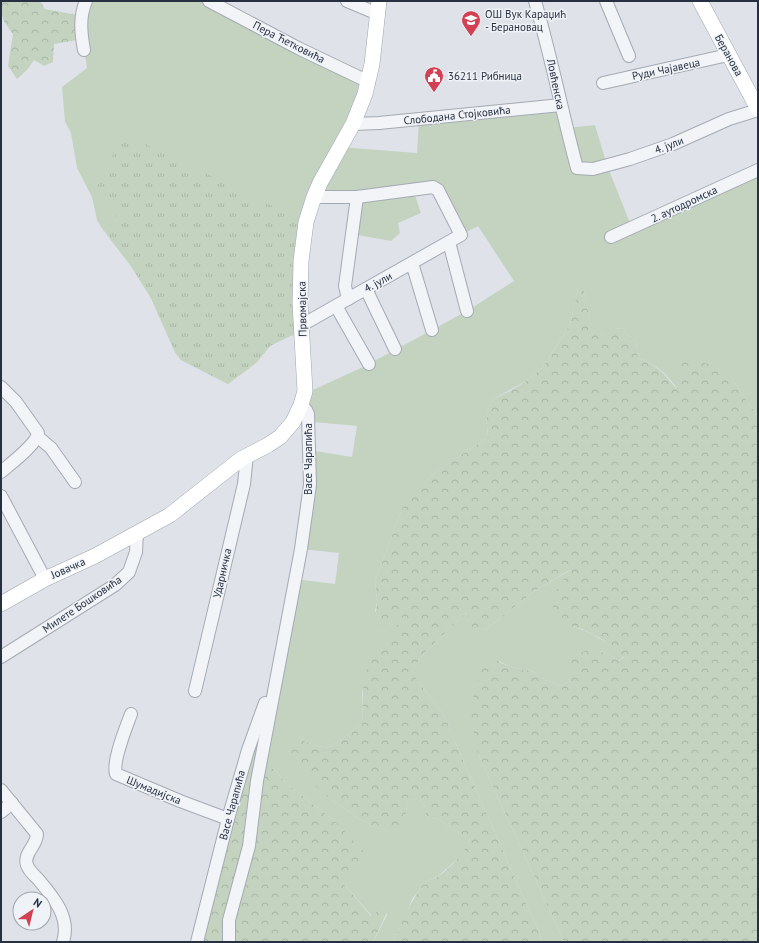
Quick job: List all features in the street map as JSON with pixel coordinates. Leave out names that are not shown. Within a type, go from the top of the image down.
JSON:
[{"type":"main road","name":"Беранова","points":[[700,1],[728,55],[756,102]]},
{"type":"main road","name":"Првомајска","points":[[136,533],[170,515],[233,465],[271,443],[284,433],[294,422],[301,405],[306,383],[301,323],[302,254],[306,222],[314,197],[327,169],[353,124],[369,82],[374,52],[378,8]]},
{"type":"main road","name":"Јовачка","points":[[1,604],[45,579],[95,556],[136,533]]},
{"type":"street","points":[[84,50],[81,27],[86,1]]},
{"type":"street","name":"Пера Ћетковића","points":[[209,1],[227,6],[298,48],[369,82]]},
{"type":"street","name":"Првомајска","points":[[347,1],[378,8]]},
{"type":"street","name":"Ловћенска","points":[[535,1],[548,44],[561,105],[577,168]]},
{"type":"street","name":"Руди Чајавеца","points":[[606,1],[629,56]]},
{"type":"street","name":"Руди Чајавеца","points":[[603,83],[728,55]]},
{"type":"street","name":"4. јули","points":[[577,168],[593,170],[673,144],[729,119],[756,102]]},
{"type":"street","name":"Слободана Стојковића","points":[[353,124],[379,123],[561,105]]},
{"type":"street","name":"2. аутодромска","points":[[611,237],[758,170]]},
{"type":"street","name":"4. јули","points":[[301,323],[309,321],[461,235],[438,190],[433,187],[429,186],[357,197],[314,197]]},
{"type":"street","name":"4. јули","points":[[348,299],[345,286],[357,197]]},
{"type":"street","points":[[449,242],[467,311]]},
{"type":"street","points":[[412,263],[432,330]]},
{"type":"street","points":[[366,289],[395,350]]},
{"type":"street","points":[[336,306],[368,364]]},
{"type":"street","points":[[1,387],[16,402],[36,429],[38,437],[51,448],[75,482]]},
{"type":"street","name":"Васе Чарапића","points":[[229,942],[229,920],[249,846],[257,781],[288,610],[301,549],[310,485],[308,414],[301,405]]},
{"type":"street","points":[[1,472],[38,437]]},
{"type":"street","name":"Ударничка","points":[[196,691],[244,484],[248,455]]},
{"type":"street","points":[[1,496],[45,579]]},
{"type":"street","name":"Милете Бошковића","points":[[1,657],[115,585],[129,572],[136,552],[136,533]]},
{"type":"street","name":"Васе Чарапића","points":[[196,942],[228,819],[248,750],[277,671]]},
{"type":"street","name":"Шумадијска","points":[[130,714],[117,757],[115,769],[116,774],[228,819]]},
{"type":"street","points":[[1,790],[37,834],[36,843],[26,856],[26,863],[29,870],[54,899],[62,914],[65,926],[63,942]]},
{"type":"street","points":[[1,812],[12,803]]},
{"type":"green space","points":[[1,1],[40,1],[45,9],[82,16],[82,39],[54,44],[53,62],[44,66],[34,60],[27,70],[17,79],[8,66],[13,34],[3,19],[1,12]]},
{"type":"green space","points":[[86,1],[209,1],[369,82],[340,147],[417,153],[419,118],[561,105],[566,128],[595,125],[607,165],[632,228],[758,170],[758,417],[731,377],[679,372],[677,388],[660,370],[638,358],[636,342],[621,328],[592,332],[584,292],[578,289],[570,325],[543,367],[528,380],[493,399],[486,414],[488,437],[427,479],[402,509],[375,581],[377,602],[375,611],[390,625],[406,615],[381,645],[362,692],[362,724],[329,748],[313,745],[297,738],[329,798],[356,817],[379,829],[404,823],[408,800],[417,799],[426,807],[426,816],[430,819],[437,818],[470,840],[467,848],[460,857],[438,876],[427,881],[412,899],[393,942],[373,942],[387,915],[385,906],[372,916],[343,883],[337,823],[286,783],[274,769],[257,781],[245,779],[277,671],[295,579],[335,584],[339,553],[301,549],[309,450],[352,457],[357,426],[314,422],[308,420],[309,390],[315,389],[363,367],[467,311],[514,281],[478,226],[461,235],[438,190],[413,189],[421,213],[398,223],[400,233],[391,241],[352,234],[357,197],[314,197],[302,333],[290,336],[270,346],[256,363],[228,384],[181,360],[175,352],[151,298],[131,266],[97,220],[92,197],[77,168],[71,133],[65,122],[62,87],[87,68],[84,50]]},
{"type":"green space","points":[[123,133],[306,222],[302,333],[290,336],[270,346],[256,363],[228,384],[181,360],[175,352],[151,298],[131,266],[107,235],[120,206],[94,193]]},
{"type":"green space","points":[[578,288],[584,291],[592,331],[621,328],[636,342],[638,358],[660,370],[676,388],[679,381],[678,363],[687,359],[710,365],[731,377],[758,417],[758,942],[564,942],[478,754],[471,717],[474,692],[482,668],[497,661],[510,667],[531,671],[545,680],[562,686],[571,680],[570,659],[584,652],[590,650],[599,651],[619,661],[624,657],[600,638],[582,629],[569,626],[553,607],[556,591],[570,570],[536,590],[485,630],[472,627],[466,613],[424,653],[416,665],[416,678],[448,721],[449,728],[543,942],[393,942],[416,895],[421,888],[427,881],[437,877],[446,870],[465,850],[470,840],[437,818],[430,819],[426,816],[426,807],[417,799],[408,801],[404,824],[390,831],[379,829],[356,817],[329,798],[294,765],[289,741],[297,738],[313,745],[329,748],[362,724],[364,683],[367,669],[373,656],[383,641],[405,616],[390,625],[379,627],[375,621],[377,602],[375,581],[402,509],[427,479],[488,437],[486,414],[493,399],[528,380],[543,367],[570,325]]},
{"type":"green space","points":[[571,570],[569,626],[592,634],[624,656],[619,661],[601,651],[571,680],[562,686],[545,680],[531,671],[510,667],[499,661],[478,754],[564,942],[543,942],[449,728],[448,721],[416,678],[416,665],[424,653],[466,613],[472,626],[485,630],[536,590]]},
{"type":"green space","points":[[269,769],[274,769],[286,783],[337,823],[367,855],[343,883],[371,916],[385,906],[389,908],[373,942],[197,942],[245,779],[257,781]]},
{"type":"place","name":"ОШ Вук Караџић - Берановац","points":[[471,37]]},
{"type":"place","name":"36211 Рибница","points":[[434,93]]}]
